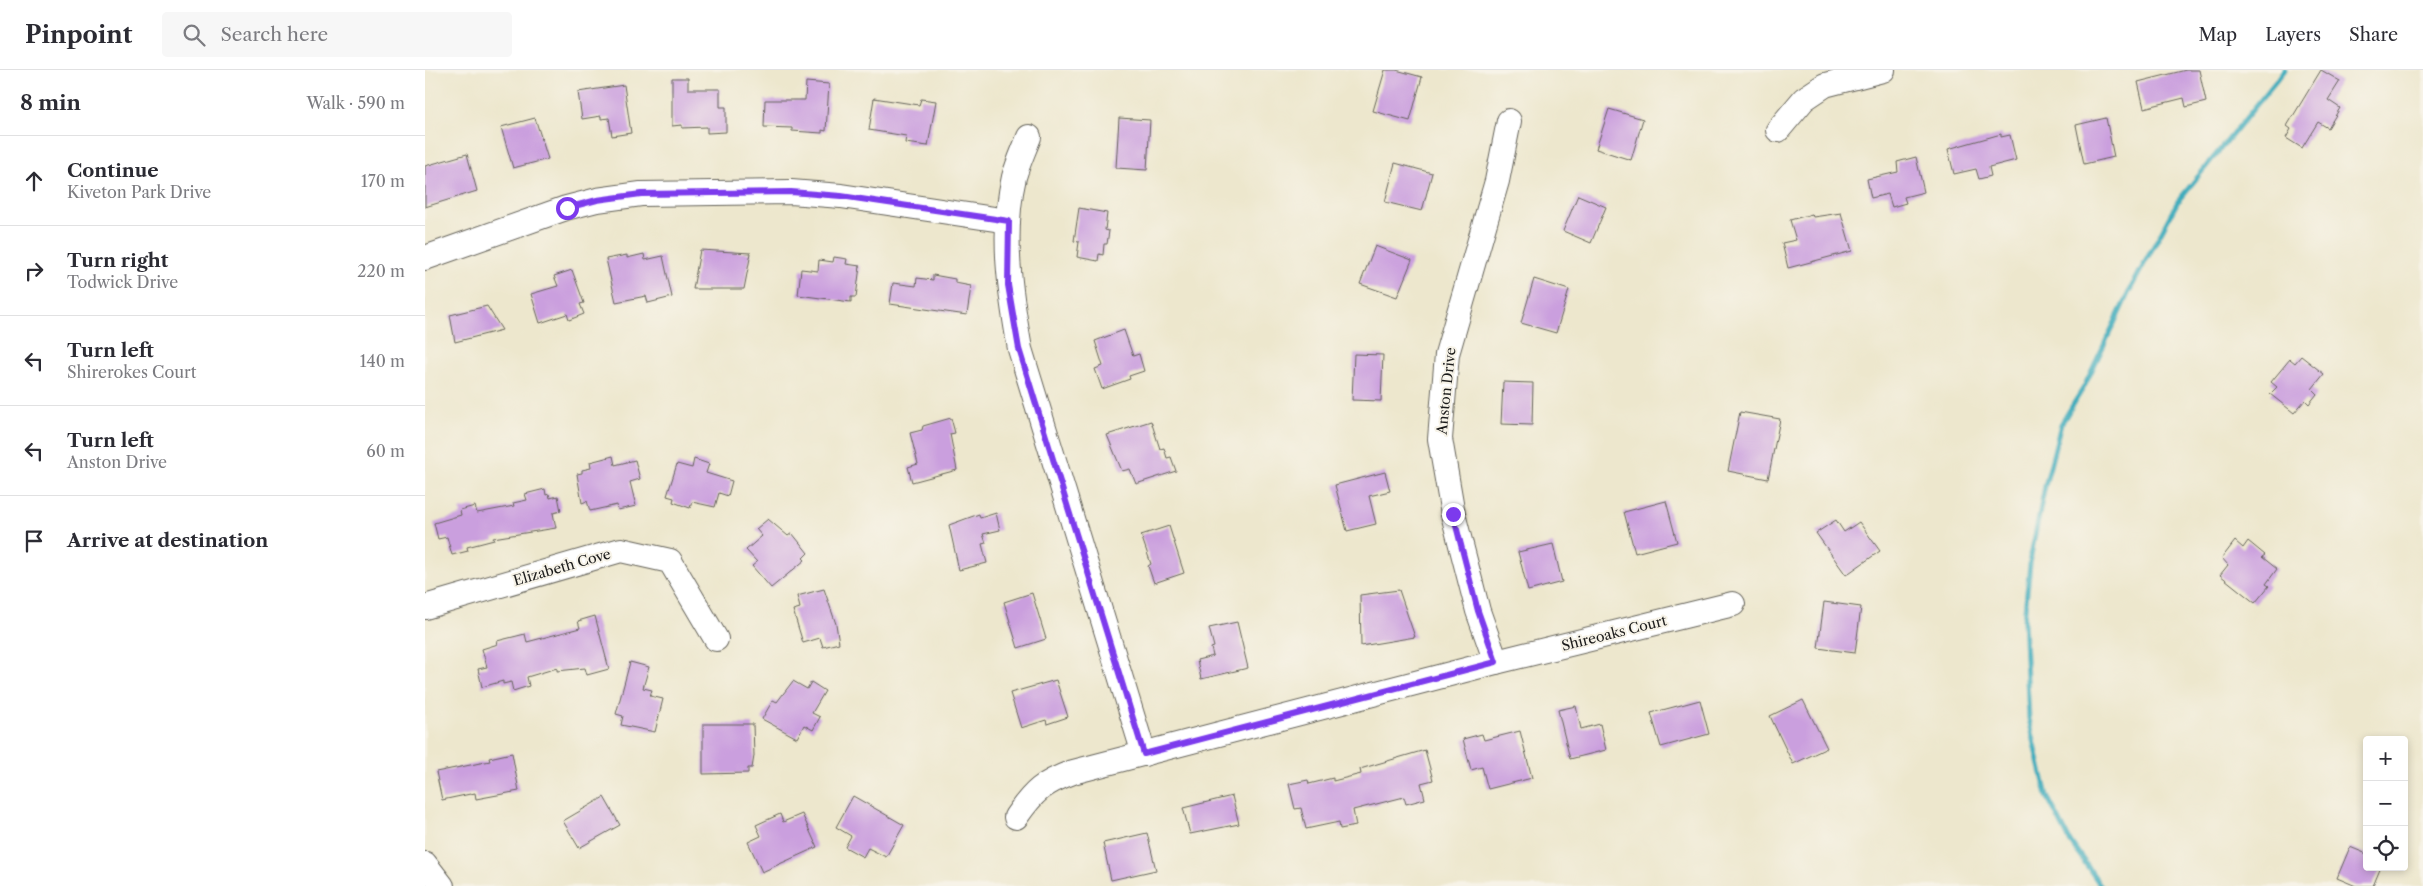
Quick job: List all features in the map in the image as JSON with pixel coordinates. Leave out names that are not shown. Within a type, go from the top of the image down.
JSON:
[{"type":"street","points":[[1777,130],[1804,99],[1825,85],[1883,70]]},
{"type":"street","name":"Anston Drive","points":[[1496,662],[1478,611],[1453,514],[1440,439],[1447,354],[1497,181],[1509,121]]},
{"type":"street","points":[[1029,137],[1015,176],[1009,221],[1008,285],[1019,349],[1144,754]]},
{"type":"street","points":[[425,258],[567,208],[597,200],[641,194],[791,192],[841,196],[1009,221]]},
{"type":"street","name":"Elizabeth Cove","points":[[425,607],[621,550],[670,561],[716,639]]},
{"type":"street","name":"Shireoaks Court","points":[[1016,817],[1032,795],[1056,778],[1496,662],[1733,604]]},
{"type":"street","points":[[425,864],[442,886]]},
{"type":"building","points":[[1385,70],[1396,70],[1422,77],[1410,121],[1373,111]]},
{"type":"building","points":[[2186,70],[2199,70],[2206,102],[2186,107],[2184,98],[2144,108],[2138,82]]},
{"type":"building","points":[[2321,70],[2340,81],[2328,100],[2340,108],[2328,128],[2318,122],[2302,148],[2286,138],[2291,129],[2287,126]]},
{"type":"building","points":[[672,78],[688,78],[688,89],[720,89],[720,107],[726,107],[726,132],[707,133],[707,127],[682,128],[682,125],[672,126]]},
{"type":"building","points":[[806,82],[829,84],[826,131],[822,130],[822,133],[792,131],[792,128],[764,127],[765,100],[805,100]]},
{"type":"building","points":[[624,85],[631,133],[612,136],[609,118],[601,119],[601,116],[582,119],[578,92]]},
{"type":"building","points":[[874,98],[919,105],[921,99],[936,101],[928,146],[905,143],[906,136],[869,130]]},
{"type":"building","points":[[1609,109],[1643,119],[1631,160],[1596,149]]},
{"type":"building","points":[[535,118],[548,159],[513,168],[501,127]]},
{"type":"building","points":[[1119,118],[1150,120],[1147,170],[1116,168]]},
{"type":"building","points":[[2106,118],[2114,157],[2084,164],[2076,125]]},
{"type":"building","points":[[2001,134],[2001,137],[2010,135],[2016,160],[1989,167],[1991,176],[1979,179],[1976,169],[1954,174],[1948,149]]},
{"type":"building","points":[[467,154],[477,191],[425,207],[425,166]]},
{"type":"building","points":[[1916,157],[1924,192],[1904,197],[1906,203],[1892,207],[1888,194],[1871,198],[1867,179],[1898,172],[1897,162]]},
{"type":"building","points":[[1395,163],[1432,173],[1422,211],[1385,202]]},
{"type":"building","points":[[1578,195],[1606,207],[1591,243],[1563,231]]},
{"type":"building","points":[[1079,208],[1107,213],[1105,230],[1109,231],[1107,244],[1104,244],[1103,255],[1099,254],[1098,261],[1077,257],[1079,242],[1074,241]]},
{"type":"building","points":[[1841,213],[1852,251],[1788,268],[1782,243],[1796,240],[1790,220],[1812,214],[1813,217]]},
{"type":"building","points":[[1375,246],[1412,260],[1397,297],[1360,284]]},
{"type":"building","points":[[700,250],[751,253],[744,289],[693,289]]},
{"type":"building","points":[[644,254],[645,260],[663,256],[672,297],[648,303],[646,296],[616,302],[606,259],[627,255],[627,258]]},
{"type":"building","points":[[834,257],[847,259],[846,264],[860,266],[856,297],[851,297],[851,302],[798,295],[801,269],[818,271],[819,260],[833,262]]},
{"type":"building","points":[[572,270],[584,303],[580,304],[584,314],[569,320],[567,314],[540,323],[531,294],[558,286],[554,276]]},
{"type":"building","points":[[933,275],[955,279],[955,283],[971,286],[967,315],[890,304],[893,283],[916,286],[917,278],[933,280]]},
{"type":"building","points":[[1534,279],[1569,290],[1556,333],[1521,323]]},
{"type":"building","points":[[487,306],[502,330],[455,342],[450,315]]},
{"type":"building","points":[[1124,330],[1133,356],[1139,354],[1144,371],[1129,376],[1130,379],[1102,389],[1095,369],[1103,366],[1095,341]]},
{"type":"building","points":[[1354,354],[1383,355],[1381,401],[1352,400]]},
{"type":"building","points":[[2301,356],[2324,374],[2312,389],[2317,394],[2309,404],[2305,400],[2294,413],[2270,394],[2277,387],[2271,382],[2290,359],[2295,363]]},
{"type":"building","points":[[1503,382],[1533,383],[1532,425],[1501,424]]},
{"type":"building","points":[[1740,412],[1780,419],[1768,479],[1728,471]]},
{"type":"building","points":[[951,418],[955,433],[950,434],[957,470],[912,482],[908,467],[918,464],[910,433],[922,430],[923,426]]},
{"type":"building","points":[[1151,421],[1160,449],[1164,448],[1167,458],[1171,457],[1176,471],[1136,484],[1130,469],[1122,471],[1107,435]]},
{"type":"building","points":[[613,456],[615,465],[635,460],[640,479],[630,482],[636,506],[618,510],[617,505],[590,511],[587,501],[582,503],[577,474],[582,473],[582,470],[591,468],[590,462]]},
{"type":"building","points":[[694,459],[709,464],[706,473],[732,481],[728,496],[719,493],[715,507],[692,502],[690,508],[673,502],[674,498],[667,496],[677,464],[692,468]]},
{"type":"building","points":[[1385,472],[1390,491],[1369,496],[1376,524],[1347,531],[1335,485]]},
{"type":"building","points":[[545,489],[546,495],[549,494],[550,498],[558,496],[561,511],[553,513],[556,528],[493,538],[494,540],[467,547],[468,551],[452,555],[447,537],[438,539],[434,523],[461,515],[460,510],[475,506],[477,513],[514,506],[513,503],[527,500],[525,494]]},
{"type":"building","points":[[1666,501],[1677,542],[1635,553],[1624,512]]},
{"type":"building","points":[[996,513],[1000,530],[983,534],[986,543],[982,544],[987,563],[959,570],[949,525],[979,514],[980,518]]},
{"type":"building","points":[[768,519],[788,536],[792,533],[808,553],[803,558],[805,560],[771,588],[752,566],[757,562],[746,550],[762,536],[756,529]]},
{"type":"building","points":[[1836,520],[1844,532],[1859,522],[1880,551],[1846,575],[1816,533]]},
{"type":"building","points":[[1169,526],[1184,573],[1154,583],[1148,566],[1151,564],[1141,535]]},
{"type":"building","points":[[2235,541],[2243,548],[2248,541],[2265,555],[2262,557],[2277,569],[2266,584],[2269,586],[2255,603],[2220,575],[2228,565],[2222,558]]},
{"type":"building","points":[[1553,544],[1562,582],[1528,591],[1518,552]]},
{"type":"building","points":[[824,589],[836,624],[839,643],[823,647],[820,638],[803,643],[793,610],[800,608],[797,596]]},
{"type":"building","points":[[1399,590],[1415,637],[1361,646],[1360,595]]},
{"type":"building","points":[[1032,593],[1046,639],[1018,648],[1004,602]]},
{"type":"building","points":[[1824,602],[1861,607],[1855,653],[1818,648]]},
{"type":"building","points":[[595,616],[609,669],[587,675],[585,668],[557,671],[557,668],[527,677],[529,686],[513,691],[511,682],[503,684],[503,681],[482,687],[478,669],[487,667],[482,649],[498,644],[497,641],[525,634],[527,642],[580,628],[578,621]]},
{"type":"building","points":[[1237,622],[1248,668],[1201,679],[1197,660],[1213,656],[1211,648],[1214,647],[1209,628]]},
{"type":"building","points":[[630,662],[649,667],[643,688],[652,690],[650,696],[663,699],[655,732],[621,725],[623,716],[616,714]]},
{"type":"building","points":[[1056,680],[1068,717],[1047,724],[1046,720],[1021,728],[1010,693]]},
{"type":"building","points":[[793,681],[807,689],[811,682],[825,691],[812,713],[820,717],[813,730],[804,725],[797,738],[762,719],[773,700],[777,702]]},
{"type":"building","points":[[1700,700],[1709,734],[1661,747],[1651,713]]},
{"type":"building","points":[[1803,700],[1827,748],[1793,764],[1770,716]]},
{"type":"building","points":[[1576,706],[1581,729],[1600,724],[1606,750],[1570,759],[1558,710]]},
{"type":"building","points":[[703,724],[753,724],[754,756],[752,768],[748,768],[748,773],[703,774]]},
{"type":"building","points":[[1520,731],[1532,778],[1488,789],[1482,767],[1471,770],[1463,739],[1482,734],[1484,740]]},
{"type":"building","points":[[1425,750],[1433,780],[1421,783],[1425,799],[1406,804],[1404,797],[1353,810],[1356,826],[1340,829],[1339,822],[1306,829],[1301,808],[1295,809],[1289,784],[1308,780],[1309,784],[1333,778],[1333,781],[1361,774],[1360,769]]},
{"type":"building","points":[[512,753],[519,791],[476,799],[475,793],[442,800],[436,772],[490,761],[489,758]]},
{"type":"building","points":[[853,796],[904,825],[886,857],[868,848],[863,857],[845,847],[851,836],[836,827]]},
{"type":"building","points":[[1232,796],[1239,824],[1190,834],[1183,808]]},
{"type":"building","points":[[604,797],[620,825],[579,848],[563,821]]},
{"type":"building","points":[[780,814],[783,822],[802,814],[817,847],[762,872],[748,842],[761,836],[756,825]]},
{"type":"building","points":[[1147,833],[1156,870],[1111,880],[1103,843]]},
{"type":"building","points":[[2350,847],[2363,852],[2363,871],[2379,871],[2373,886],[2356,886],[2337,878]]},
{"type":"waterway","points":[[2101,886],[2070,841],[2047,796],[2029,719],[2024,620],[2031,555],[2045,486],[2061,424],[2084,387],[2130,290],[2178,201],[2285,70]]},
{"type":"route","points":[[567,208],[597,200],[641,194],[791,192],[841,196],[1009,221],[1008,285],[1019,349],[1144,754],[1496,662],[1478,611],[1453,514]]}]
